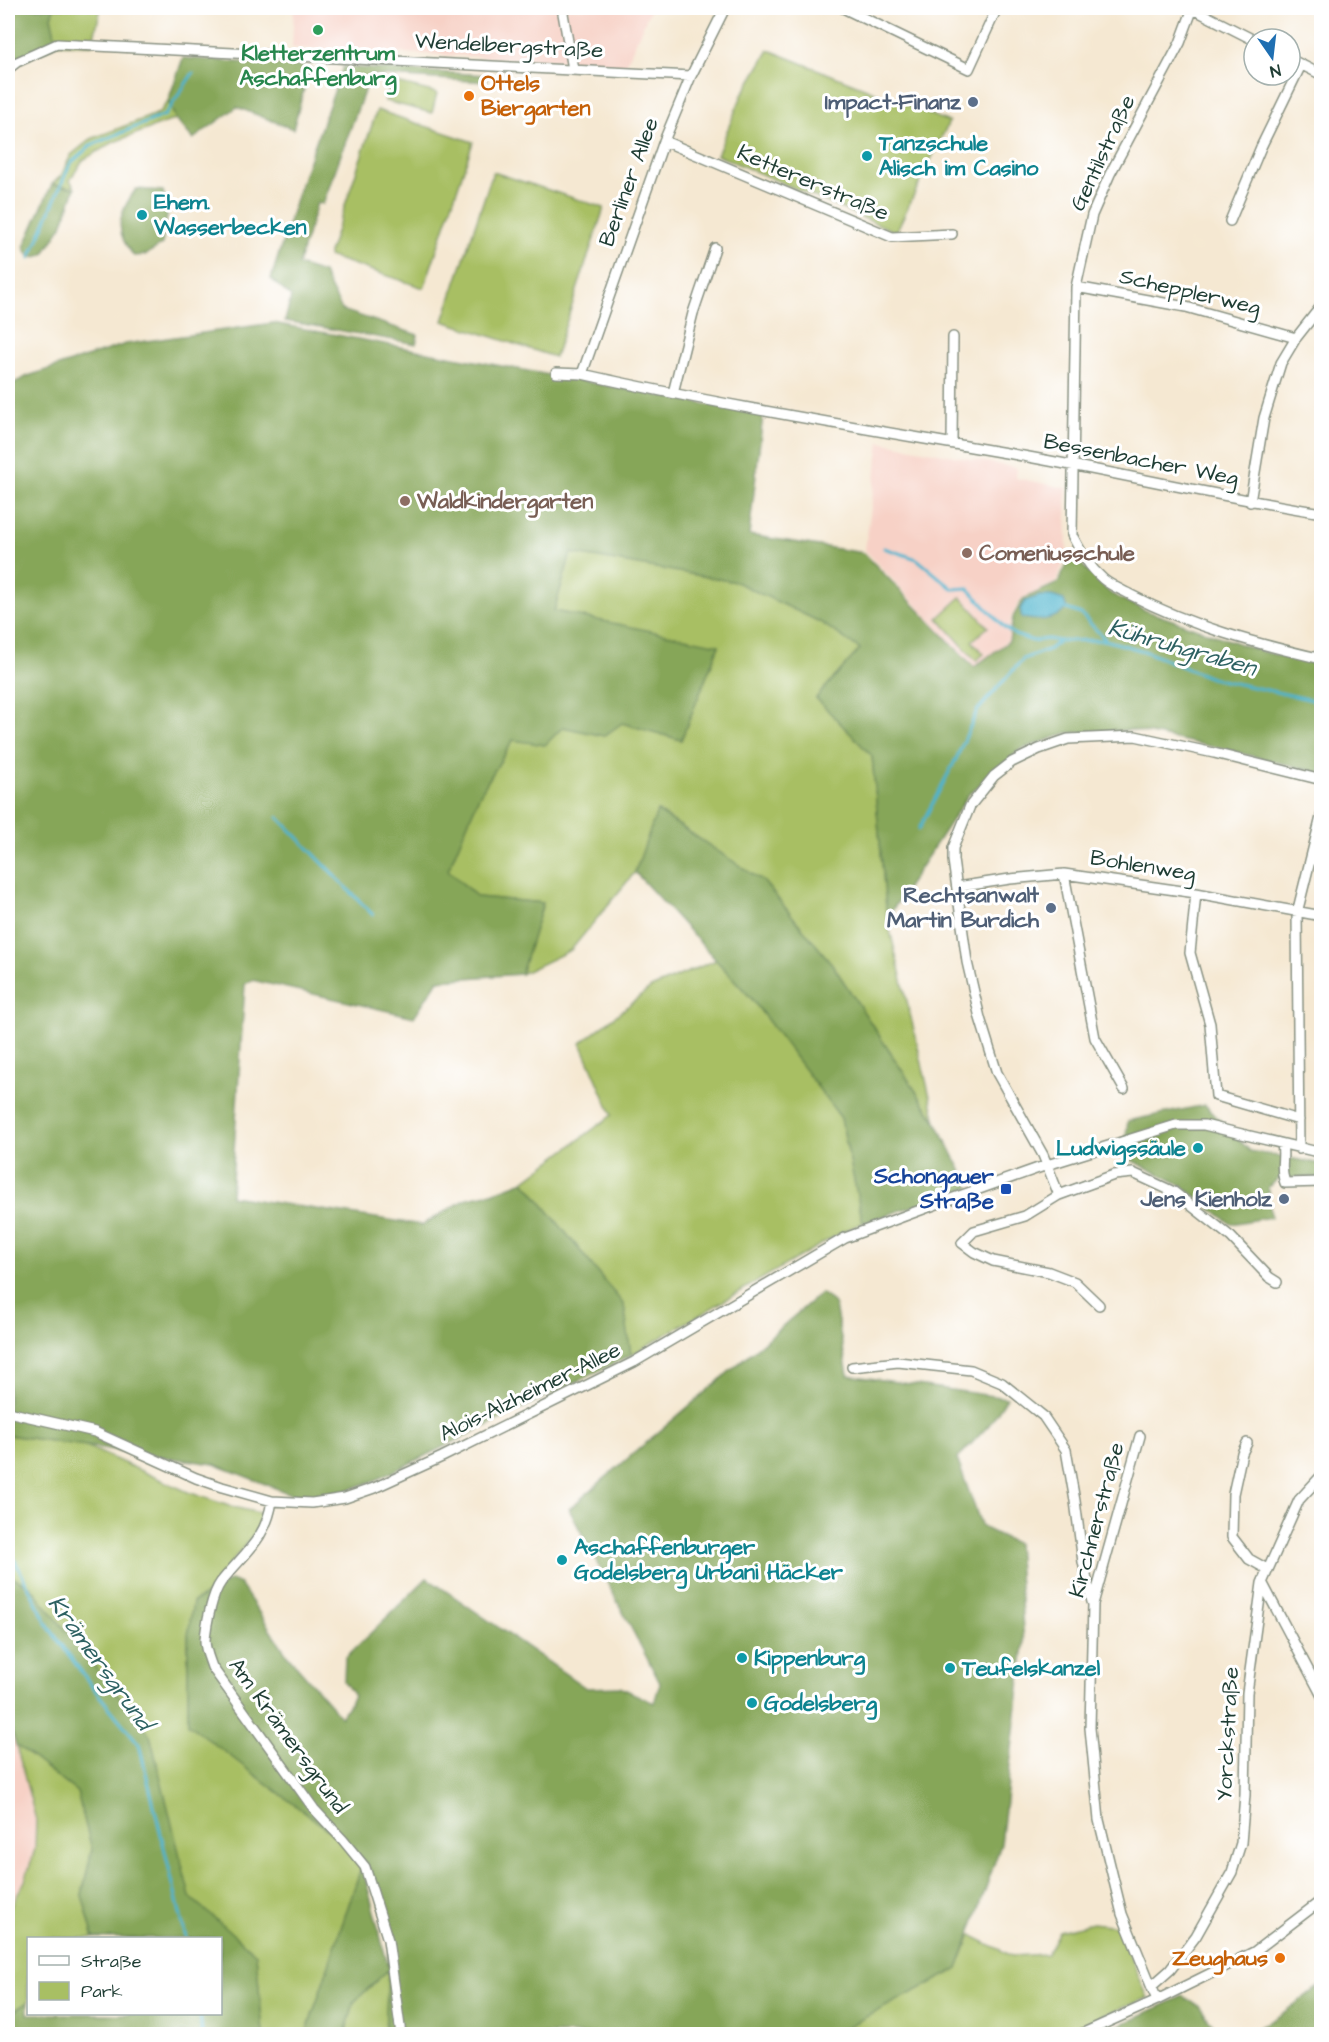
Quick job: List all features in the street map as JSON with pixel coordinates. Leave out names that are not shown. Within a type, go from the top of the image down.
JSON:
[{"type":"street","points":[[562,8],[573,69]]},
{"type":"street","name":"Berliner Allee","points":[[582,375],[664,141],[691,76],[725,8]]},
{"type":"street","points":[[843,8],[969,69],[997,8]]},
{"type":"street","points":[[1193,8],[1242,34]]},
{"type":"street","name":"Gentilstraße","points":[[1193,8],[1180,43],[1110,174],[1092,215],[1076,287],[1072,534],[1085,561],[1104,580],[1153,606],[1268,647],[1322,659]]},
{"type":"street","name":"Wendelbergstraße","points":[[8,69],[17,62],[57,44],[691,76]]},
{"type":"street","points":[[1302,65],[1322,75]]},
{"type":"street","points":[[1230,221],[1261,147],[1290,87]]},
{"type":"street","name":"Kettererstraße","points":[[664,141],[892,237],[952,234]]},
{"type":"street","points":[[673,393],[693,313],[714,248]]},
{"type":"street","name":"Schepplerweg","points":[[1076,287],[1186,307],[1296,338]]},
{"type":"street","points":[[1250,502],[1264,418],[1281,363],[1296,338],[1322,305]]},
{"type":"street","points":[[952,444],[953,337]]},
{"type":"street","name":"Bessenbacher Weg","points":[[556,373],[582,375],[761,412],[952,444],[1250,502],[1322,513]]},
{"type":"street","points":[[1059,1195],[1047,1165],[997,1073],[980,1018],[967,962],[953,848],[970,806],[994,776],[1012,762],[1068,739],[1135,736],[1322,780]]},
{"type":"street","points":[[1299,1149],[1296,913],[1322,813]]},
{"type":"street","points":[[1064,874],[1095,1038],[1124,1089]]},
{"type":"street","name":"Bohlenweg","points":[[957,887],[1064,874],[1196,893],[1322,916]]},
{"type":"street","points":[[1196,893],[1190,953],[1210,1024],[1216,1096],[1299,1120]]},
{"type":"street","name":"Alois-Alzheimer-Allee","points":[[8,1412],[94,1432],[196,1478],[272,1501],[312,1503],[345,1498],[374,1488],[634,1362],[845,1239],[1047,1165],[1176,1125],[1204,1125],[1322,1153]]},
{"type":"street","points":[[1282,1144],[1281,1172],[1285,1183],[1322,1182]]},
{"type":"street","points":[[1099,1305],[1075,1282],[1049,1272],[993,1261],[962,1243],[974,1231],[1025,1216],[1059,1195],[1114,1174],[1133,1173],[1174,1192],[1231,1237],[1269,1277],[1277,1282]]},
{"type":"street","points":[[852,1367],[898,1362],[971,1370],[1002,1383],[1043,1416],[1066,1450],[1083,1562],[1093,1604]]},
{"type":"street","name":"Kirchnerstraße","points":[[1140,1436],[1093,1604],[1090,1728],[1099,1820],[1122,1914],[1153,1985],[1157,2000]]},
{"type":"street","points":[[1247,1443],[1242,1453],[1233,1494],[1232,1537],[1249,1559],[1267,1569]]},
{"type":"street","name":"Yorckstraße","points":[[1153,1985],[1170,1970],[1196,1936],[1232,1872],[1241,1843],[1245,1795],[1247,1693],[1262,1583],[1299,1500],[1322,1475]]},
{"type":"street","name":"Am Krämersgrund","points":[[272,1501],[271,1511],[262,1535],[221,1582],[215,1593],[205,1639],[207,1653],[212,1667],[289,1776],[314,1809],[344,1840],[365,1867],[388,1940],[401,2034]]},
{"type":"street","points":[[1262,1583],[1322,1696]]},
{"type":"street","points":[[1081,2034],[1157,2000],[1254,1952],[1322,1900]]},
{"type":"shaded area","points":[[294,8],[651,8],[625,66],[553,60],[292,48]]},
{"type":"shaded area","name":"Comeniusschule","points":[[880,442],[1017,468],[1016,478],[1066,488],[1067,555],[1056,582],[1021,599],[1011,617],[1008,640],[975,667],[865,550]]},
{"type":"shaded area","points":[[8,1719],[36,1820],[35,1849],[25,1881],[8,1912]]},
{"type":"green space","points":[[8,8],[54,8],[51,17],[57,44],[8,69]]},
{"type":"green space","points":[[54,8],[101,8],[92,45],[57,44],[51,17]]},
{"type":"green space","points":[[769,50],[949,122],[896,232],[717,155],[742,95]]},
{"type":"green space","points":[[183,58],[310,67],[293,129],[237,107],[193,139],[176,119],[168,101]]},
{"type":"green space","points":[[343,67],[487,75],[486,82],[370,75],[323,204],[317,203],[298,265],[323,273],[342,310],[418,335],[416,344],[285,321],[291,297],[271,279],[303,177]]},
{"type":"green space","points":[[389,81],[437,93],[432,113],[385,101]]},
{"type":"green space","points":[[168,101],[176,119],[114,142],[83,160],[70,180],[75,188],[52,184],[61,176],[71,155],[91,139],[159,113]]},
{"type":"green space","points":[[377,110],[473,142],[424,288],[328,256]]},
{"type":"green space","points":[[493,172],[604,208],[555,357],[443,321]]},
{"type":"green space","points":[[52,184],[75,188],[62,226],[43,255],[30,258],[24,247]]},
{"type":"green space","points":[[136,189],[163,191],[168,211],[162,244],[146,255],[134,256],[123,239],[120,223],[125,207]]},
{"type":"green space","points":[[273,323],[763,415],[749,535],[864,553],[974,667],[1009,641],[1013,617],[1023,599],[1058,583],[1072,555],[1111,594],[1144,610],[1260,651],[1321,665],[1321,773],[1224,749],[1131,730],[1067,733],[1020,750],[969,794],[887,918],[872,756],[816,698],[860,649],[820,622],[736,582],[571,553],[554,611],[719,645],[681,740],[622,723],[604,736],[563,727],[545,745],[513,740],[480,794],[448,870],[477,897],[543,903],[521,974],[438,980],[414,1017],[252,980],[245,984],[231,1196],[422,1225],[468,1198],[492,1193],[524,1181],[624,1305],[631,1355],[376,1480],[348,1490],[318,1496],[293,1495],[214,1464],[8,1435],[8,386],[28,376],[126,344]]},
{"type":"green space","points":[[571,553],[736,582],[820,622],[860,649],[816,698],[872,756],[887,918],[936,1122],[832,964],[764,882],[658,811],[635,872],[571,950],[521,974],[543,903],[477,897],[448,870],[480,794],[514,739],[544,745],[563,727],[604,736],[622,723],[681,740],[719,646],[554,611]]},
{"type":"green space","points":[[961,597],[988,627],[972,641],[984,654],[976,661],[938,618]]},
{"type":"green space","points":[[657,811],[764,882],[832,964],[936,1122],[970,1187],[863,1223],[841,1118],[751,998],[635,872]]},
{"type":"green space","points":[[716,960],[751,998],[841,1118],[863,1223],[842,1232],[631,1355],[624,1305],[524,1181],[612,1115],[581,1043],[651,988]]},
{"type":"green space","points":[[1205,1105],[1250,1151],[1321,1164],[1321,1177],[1280,1178],[1268,1187],[1271,1217],[1231,1224],[1181,1185],[1123,1156],[1128,1121]]},
{"type":"green space","points":[[821,1293],[835,1306],[848,1375],[1007,1398],[989,1425],[957,1459],[982,1527],[1017,1544],[1024,1644],[1001,1844],[958,1969],[833,2034],[385,2034],[388,1970],[354,2002],[345,2034],[306,2034],[362,1865],[388,1966],[391,1940],[367,1864],[336,1836],[188,1724],[188,1636],[193,1602],[231,1580],[240,1584],[288,1656],[341,1717],[354,1696],[344,1681],[345,1658],[427,1578],[586,1688],[620,1687],[654,1703],[660,1683],[569,1509]]},
{"type":"green space","points":[[8,1435],[86,1446],[188,1492],[229,1506],[263,1514],[257,1530],[206,1595],[193,1602],[188,1636],[188,1724],[336,1836],[362,1865],[306,2034],[263,2034],[256,1954],[189,1897],[150,1735],[30,1586],[8,1575]]},
{"type":"green space","points":[[8,1575],[30,1586],[150,1735],[190,1897],[256,1954],[263,2034],[8,2034],[8,2015],[27,2003],[27,2015],[222,2015],[222,1937],[94,1937],[82,1895],[92,1849],[77,1792],[16,1745],[8,1718]]},
{"type":"green space","points":[[16,1745],[77,1792],[92,1849],[82,1895],[94,1937],[27,1937],[27,2003],[8,2015],[8,1912],[25,1881],[35,1849],[36,1820]]},
{"type":"green space","points":[[1093,1923],[1117,1926],[1148,1998],[1089,2021],[1063,2034],[833,2034],[958,1969],[971,1935],[1012,1956],[1047,1954],[1059,1931]]},
{"type":"green space","points":[[389,1969],[385,2034],[345,2034],[354,2002]]},
{"type":"green space","points":[[1321,1985],[1321,2034],[1247,2034],[1276,2018]]},
{"type":"green space","points":[[1183,1996],[1200,2007],[1219,2034],[1100,2034]]},
{"type":"water","points":[[1039,596],[1052,596],[1064,600],[1067,609],[1046,619],[1022,618],[1020,609],[1025,601]]},
{"type":"waterway","name":"Kühruhgraben","points":[[30,258],[70,164],[91,145],[165,115],[193,73]]},
{"type":"waterway","name":"Kühruhgraben","points":[[884,548],[917,559],[953,589],[968,588],[1003,626],[1015,635],[1033,641],[1047,639],[1105,640],[1144,651],[1211,678],[1322,702]]},
{"type":"waterway","points":[[1067,609],[1081,614],[1105,639]]},
{"type":"waterway","points":[[919,829],[957,757],[977,711],[1023,659],[1050,649],[1058,642]]},
{"type":"waterway","points":[[278,817],[373,915]]},
{"type":"waterway","name":"Krämersgrund","points":[[8,1552],[15,1561],[50,1629],[94,1689],[139,1744],[186,1937]]},
{"type":"waterway","name":"Krämersgrund","points":[[200,2015],[202,2034]]},
{"type":"place","name":"Kletterzentrum Aschaffenburg","points":[[318,30]]},
{"type":"place","name":"Ottels Biergarten","points":[[469,96]]},
{"type":"place","name":"Impact-Finanz","points":[[973,102]]},
{"type":"place","name":"Tanzschule Alisch im Casino","points":[[867,156]]},
{"type":"place","name":"Ehem. Wasserbecken","points":[[142,215]]},
{"type":"place","name":"Waldkindergarten","points":[[405,501]]},
{"type":"place","name":"Comeniusschule","points":[[967,553]]},
{"type":"place","name":"Rechtsanwalt Martin Burdich","points":[[1051,908]]},
{"type":"place","name":"Ludwigssäule","points":[[1198,1148]]},
{"type":"place","name":"Schongauer Straße","points":[[1006,1189]]},
{"type":"place","name":"Jens Kienholz","points":[[1284,1199]]},
{"type":"place","name":"Aschaffenburger Godelsberg Urbani Häcker","points":[[562,1560]]},
{"type":"place","name":"Kippenburg","points":[[742,1658]]},
{"type":"place","name":"Teufelskanzel","points":[[950,1668]]},
{"type":"place","name":"Godelsberg","points":[[752,1703]]},
{"type":"place","name":"Zeughaus","points":[[1280,1958]]}]
